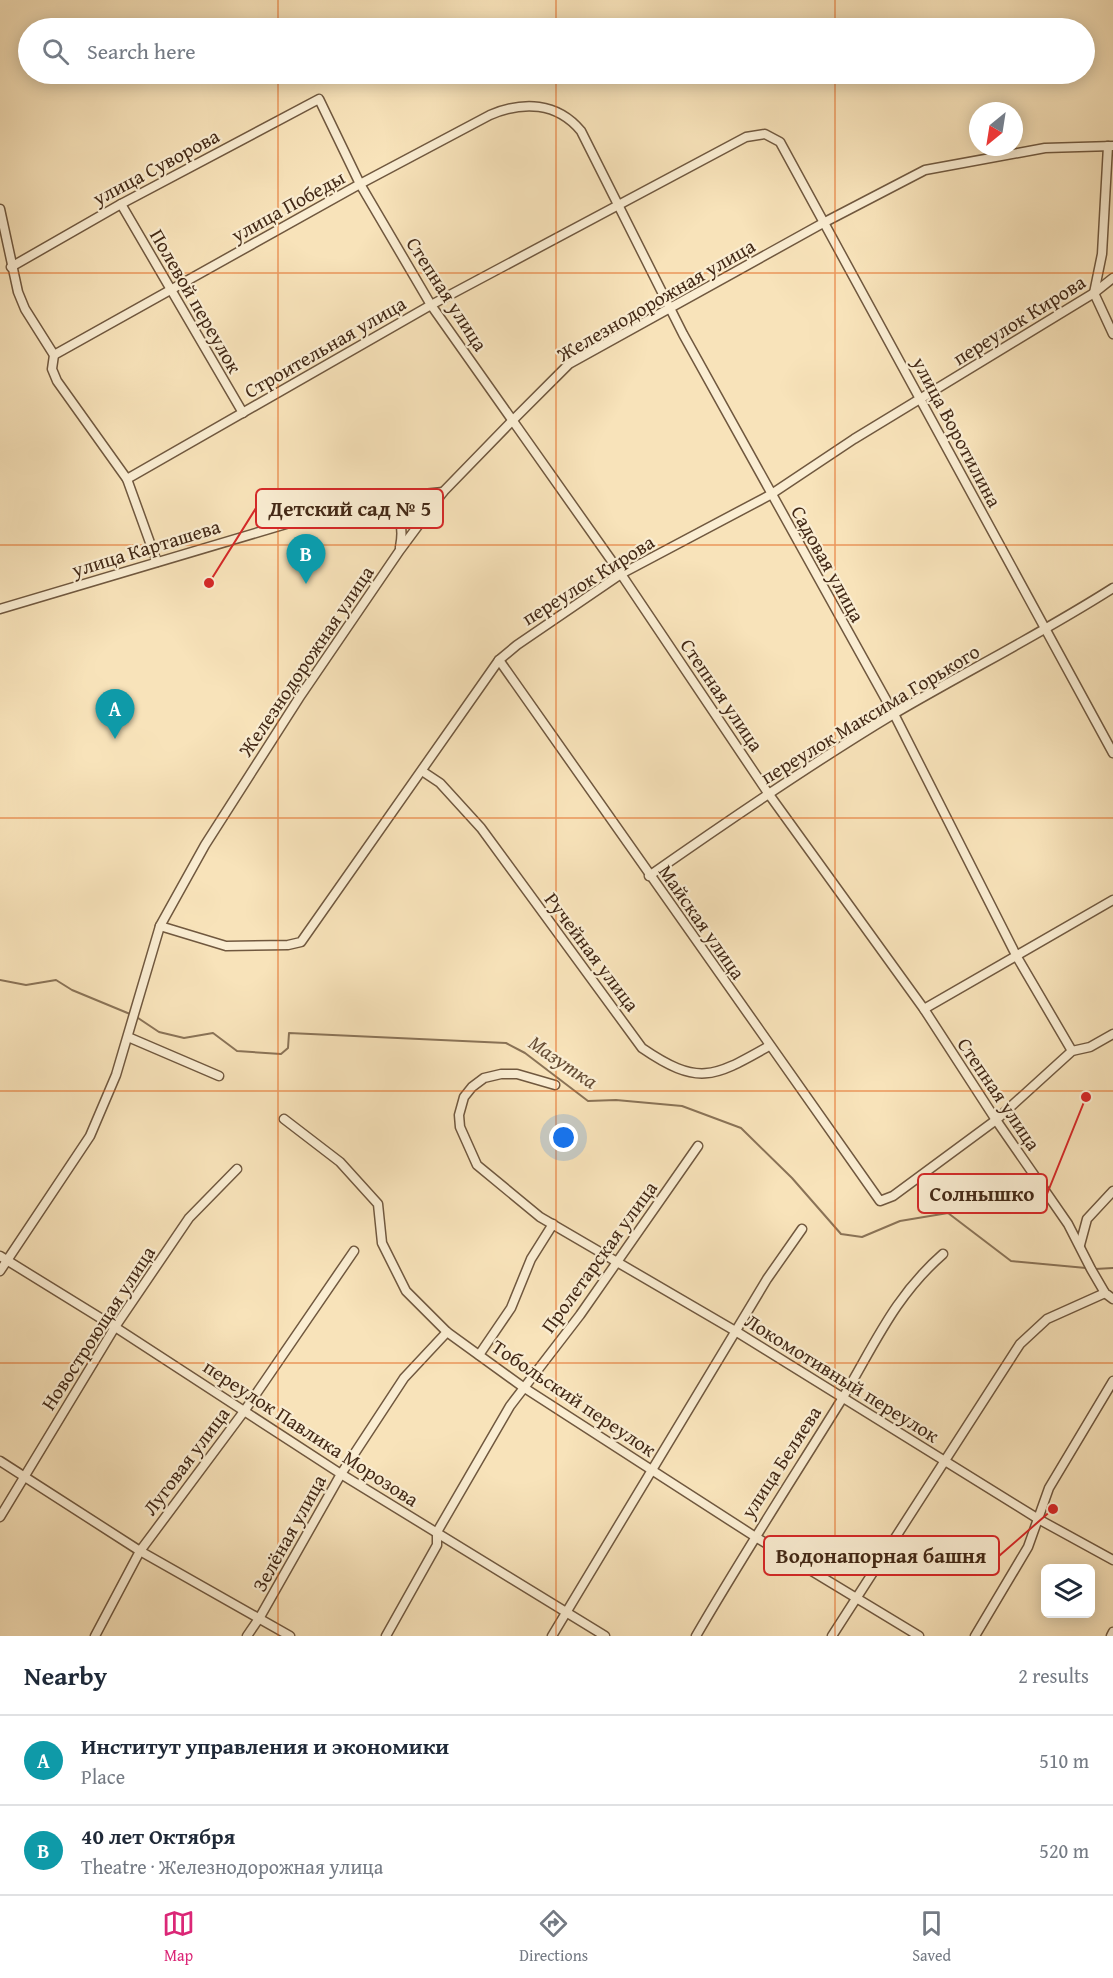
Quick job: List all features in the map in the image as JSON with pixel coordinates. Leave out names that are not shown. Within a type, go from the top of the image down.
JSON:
[{"type":"street","name":"Степная улица","points":[[319,99],[360,184],[431,304],[621,574],[768,793],[924,1009],[1080,1245],[1105,1293],[1113,1299]]},
{"type":"street","name":"улица Суворова","points":[[11,267],[121,204],[319,99]]},
{"type":"street","name":"улица Победы","points":[[54,355],[360,184],[508,108],[526,105],[544,107]]},
{"type":"street","name":"Садовая улица","points":[[544,107],[572,119],[581,131],[671,309],[770,495],[894,714],[1017,957],[1072,1051]]},
{"type":"street","name":"Строительная улица","points":[[127,479],[431,304],[746,137],[765,134]]},
{"type":"street","name":"улица Воротилина","points":[[765,134],[780,142],[825,222],[1045,632],[1113,753]]},
{"type":"street","name":"Железнодорожная улица","points":[[0,1271],[9,1262],[90,1136],[128,1037],[160,926],[211,835],[299,698],[399,550],[443,492],[512,421],[569,364],[825,222],[925,170],[1045,148],[1110,146]]},
{"type":"street","points":[[1110,146],[1102,254],[1094,293],[1113,334]]},
{"type":"street","name":"Полевой переулок","points":[[121,204],[169,290],[243,413]]},
{"type":"street","points":[[0,209],[9,245],[11,267],[25,309],[54,355],[52,369],[57,381],[127,479],[157,562]]},
{"type":"street","name":"переулок Кирова","points":[[160,926],[226,946],[288,945],[301,942],[499,660],[517,645],[621,574],[770,495],[854,439],[1094,293],[1113,278]]},
{"type":"street","name":"улица Карташева","points":[[0,609],[370,499],[443,492]]},
{"type":"street","points":[[370,499],[397,514],[402,526],[399,550]]},
{"type":"street","name":"переулок Максима Горького","points":[[649,876],[768,793],[894,714],[1045,632],[1113,588]]},
{"type":"street","name":"Майская улица","points":[[499,660],[880,1201],[893,1196],[996,1120]]},
{"type":"street","name":"Ручейная улица","points":[[422,771],[440,783],[481,828],[642,1048],[664,1063],[684,1071],[707,1075],[735,1065],[770,1046]]},
{"type":"street","points":[[924,1009],[1113,900]]},
{"type":"street","points":[[996,1120],[1072,1051],[1090,1047],[1113,1034]]},
{"type":"street","points":[[128,1037],[219,1076]]},
{"type":"street","name":"Локомотивный переулок","points":[[555,1085],[517,1074],[501,1074],[484,1078],[464,1096],[459,1115],[460,1127],[477,1165],[540,1217],[737,1332],[1040,1520],[1113,1560]]},
{"type":"street","name":"Тобольский переулок","points":[[284,1119],[340,1162],[378,1204],[382,1243],[406,1290],[447,1332],[523,1387],[754,1536],[919,1636]]},
{"type":"street","name":"Пролетарская улица","points":[[386,1636],[438,1545],[437,1532],[475,1462],[523,1387],[580,1315],[698,1146]]},
{"type":"street","name":"Новостроющая улица","points":[[0,1516],[115,1327],[189,1218],[237,1169]]},
{"type":"street","points":[[1080,1245],[1087,1219],[1113,1191]]},
{"type":"street","points":[[479,1355],[511,1308],[531,1259],[553,1224]]},
{"type":"street","points":[[552,1636],[767,1279],[802,1229]]},
{"type":"street","name":"Луговая улица","points":[[95,1636],[140,1551],[245,1410],[354,1251]]},
{"type":"street","name":"улица Беляева","points":[[696,1636],[754,1536],[843,1397],[892,1310],[917,1277],[943,1254]]},
{"type":"street","name":"переулок Павлика Морозова","points":[[0,1256],[245,1410],[341,1474],[605,1636]]},
{"type":"street","points":[[832,1636],[856,1596],[976,1416],[998,1375],[1020,1344],[1047,1319],[1105,1293]]},
{"type":"street","name":"Зелёная улица","points":[[247,1636],[341,1474],[404,1378],[447,1332]]},
{"type":"street","points":[[975,1636],[1028,1547],[1040,1520],[1049,1488],[1071,1447],[1113,1381]]},
{"type":"street","points":[[0,1461],[140,1551],[290,1636]]},
{"type":"waterway","name":"Мазутка","points":[[0,980],[26,985],[56,980],[72,990],[130,1014]]},
{"type":"waterway","name":"Мазутка","points":[[135,1016],[159,1032],[184,1038],[213,1033],[237,1051],[281,1054],[288,1048],[289,1033],[506,1043],[525,1053],[588,1101],[616,1100],[682,1106],[741,1128],[792,1178],[841,1234],[862,1237],[900,1221],[948,1213],[1011,1261],[1086,1268]]},
{"type":"waterway","name":"Мазутка","points":[[1095,1269],[1113,1268]]},
{"type":"place","name":"Детский сад № 5","points":[[209,583]]},
{"type":"place","name":"40 лет Октября","points":[[306,584]]},
{"type":"place","name":"Институт управления и экономики","points":[[115,739]]},
{"type":"place","name":"Солнышко","points":[[1086,1097]]},
{"type":"place","name":"Водонапорная башня","points":[[1053,1509]]}]
